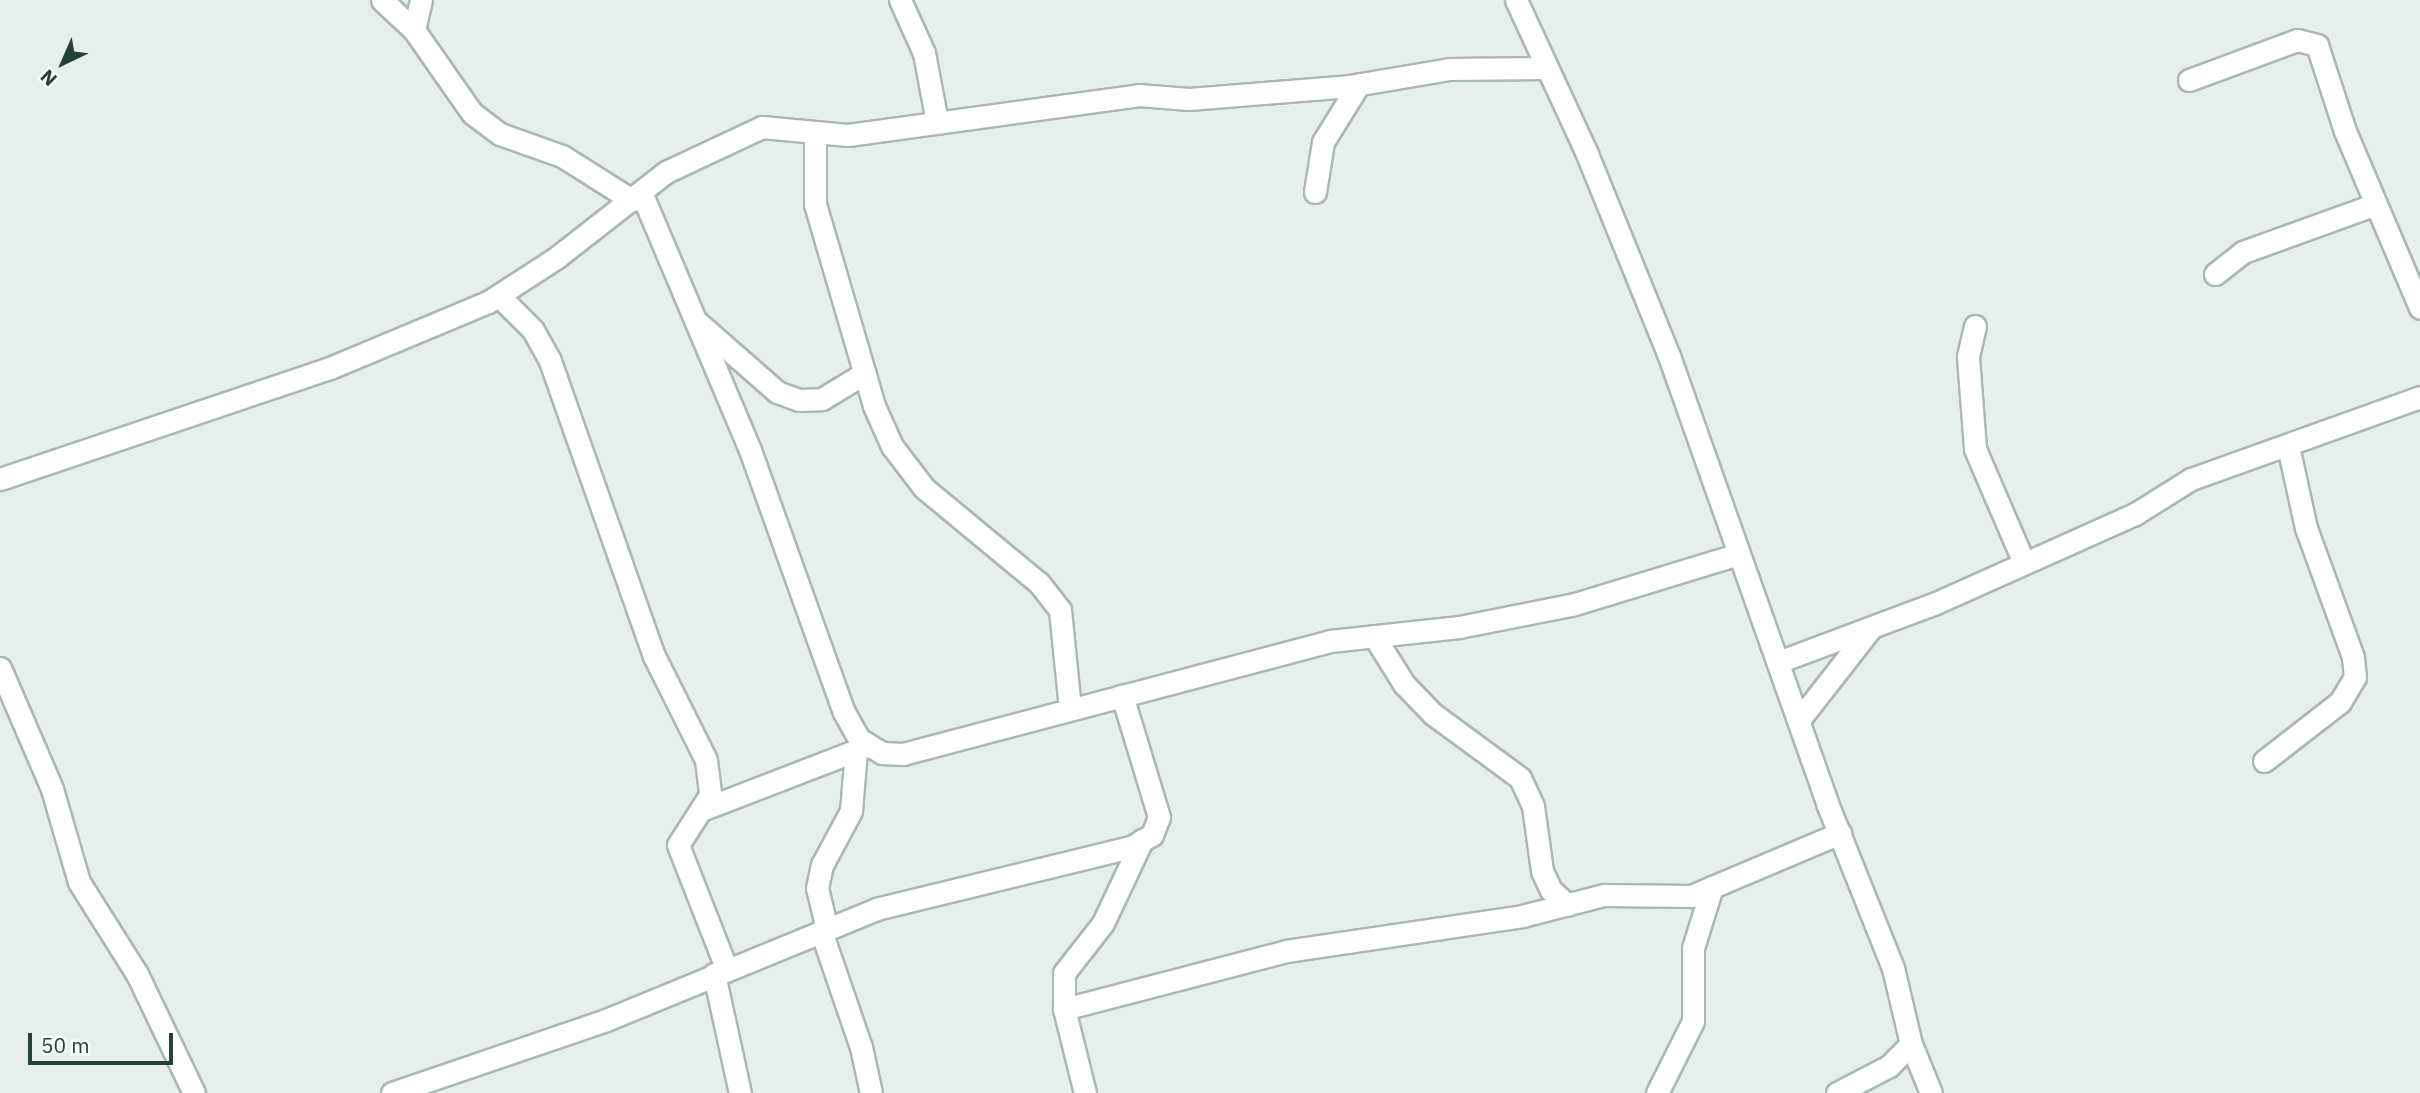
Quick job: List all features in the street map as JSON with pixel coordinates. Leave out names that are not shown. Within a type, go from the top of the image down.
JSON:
[{"type":"street","points":[[382,0],[414,30],[472,113],[500,134],[562,156],[636,196],[694,319],[750,450],[844,712],[861,748],[852,811],[822,865],[817,888],[824,930],[861,1047],[871,1093]]},
{"type":"street","points":[[414,30],[421,0]]},
{"type":"street","points":[[900,0],[924,53],[937,122]]},
{"type":"street","points":[[1516,0],[1531,40],[1587,154],[1669,356],[1840,833],[1893,968],[1911,1044],[1931,1093]]},
{"type":"street","points":[[2189,80],[2312,39],[2321,51],[2345,131],[2420,308]]},
{"type":"street","points":[[1503,65],[1531,40]]},
{"type":"street","points":[[0,479],[330,368],[499,296],[666,172],[762,127],[848,135],[1139,95],[1189,99],[1359,84],[1503,65],[1544,68]]},
{"type":"street","points":[[1315,192],[1323,142],[1359,84]]},
{"type":"street","points":[[815,132],[815,204],[865,373],[892,446],[925,488],[1039,583],[1060,610],[1070,708]]},
{"type":"street","points":[[2215,274],[2244,252],[2376,204]]},
{"type":"street","points":[[499,296],[533,330],[550,361],[654,656],[706,760],[710,795],[704,809],[683,831],[679,857],[721,972],[740,1093]]},
{"type":"street","points":[[694,319],[778,392],[799,400],[822,399],[865,373]]},
{"type":"street","points":[[1975,326],[1968,357],[1975,449],[2024,563]]},
{"type":"street","points":[[1778,662],[1871,628],[2024,563],[2157,503],[2192,479],[2420,397]]},
{"type":"street","points":[[2264,761],[2340,702],[2355,677],[2353,657],[2306,528],[2288,446]]},
{"type":"street","points":[[704,809],[861,748],[903,754],[1330,641],[1575,604],[1739,554]]},
{"type":"street","points":[[1799,720],[1871,628]]},
{"type":"street","points":[[1374,636],[1404,684],[1433,714],[1520,778],[1533,806],[1542,872],[1551,890],[1567,905]]},
{"type":"street","points":[[0,668],[52,789],[79,882],[137,974],[194,1093]]},
{"type":"street","points":[[392,1093],[606,1020],[876,909],[1142,841],[1152,835],[1159,817],[1122,695]]},
{"type":"street","points":[[1063,1009],[1286,951],[1632,892],[1690,895],[1840,833]]},
{"type":"street","points":[[1085,1093],[1063,1009],[1064,974],[1103,923],[1142,841]]},
{"type":"street","points":[[1657,1093],[1693,1021],[1693,948],[1712,887]]},
{"type":"street","points":[[1837,1093],[1889,1066],[1911,1044]]}]
